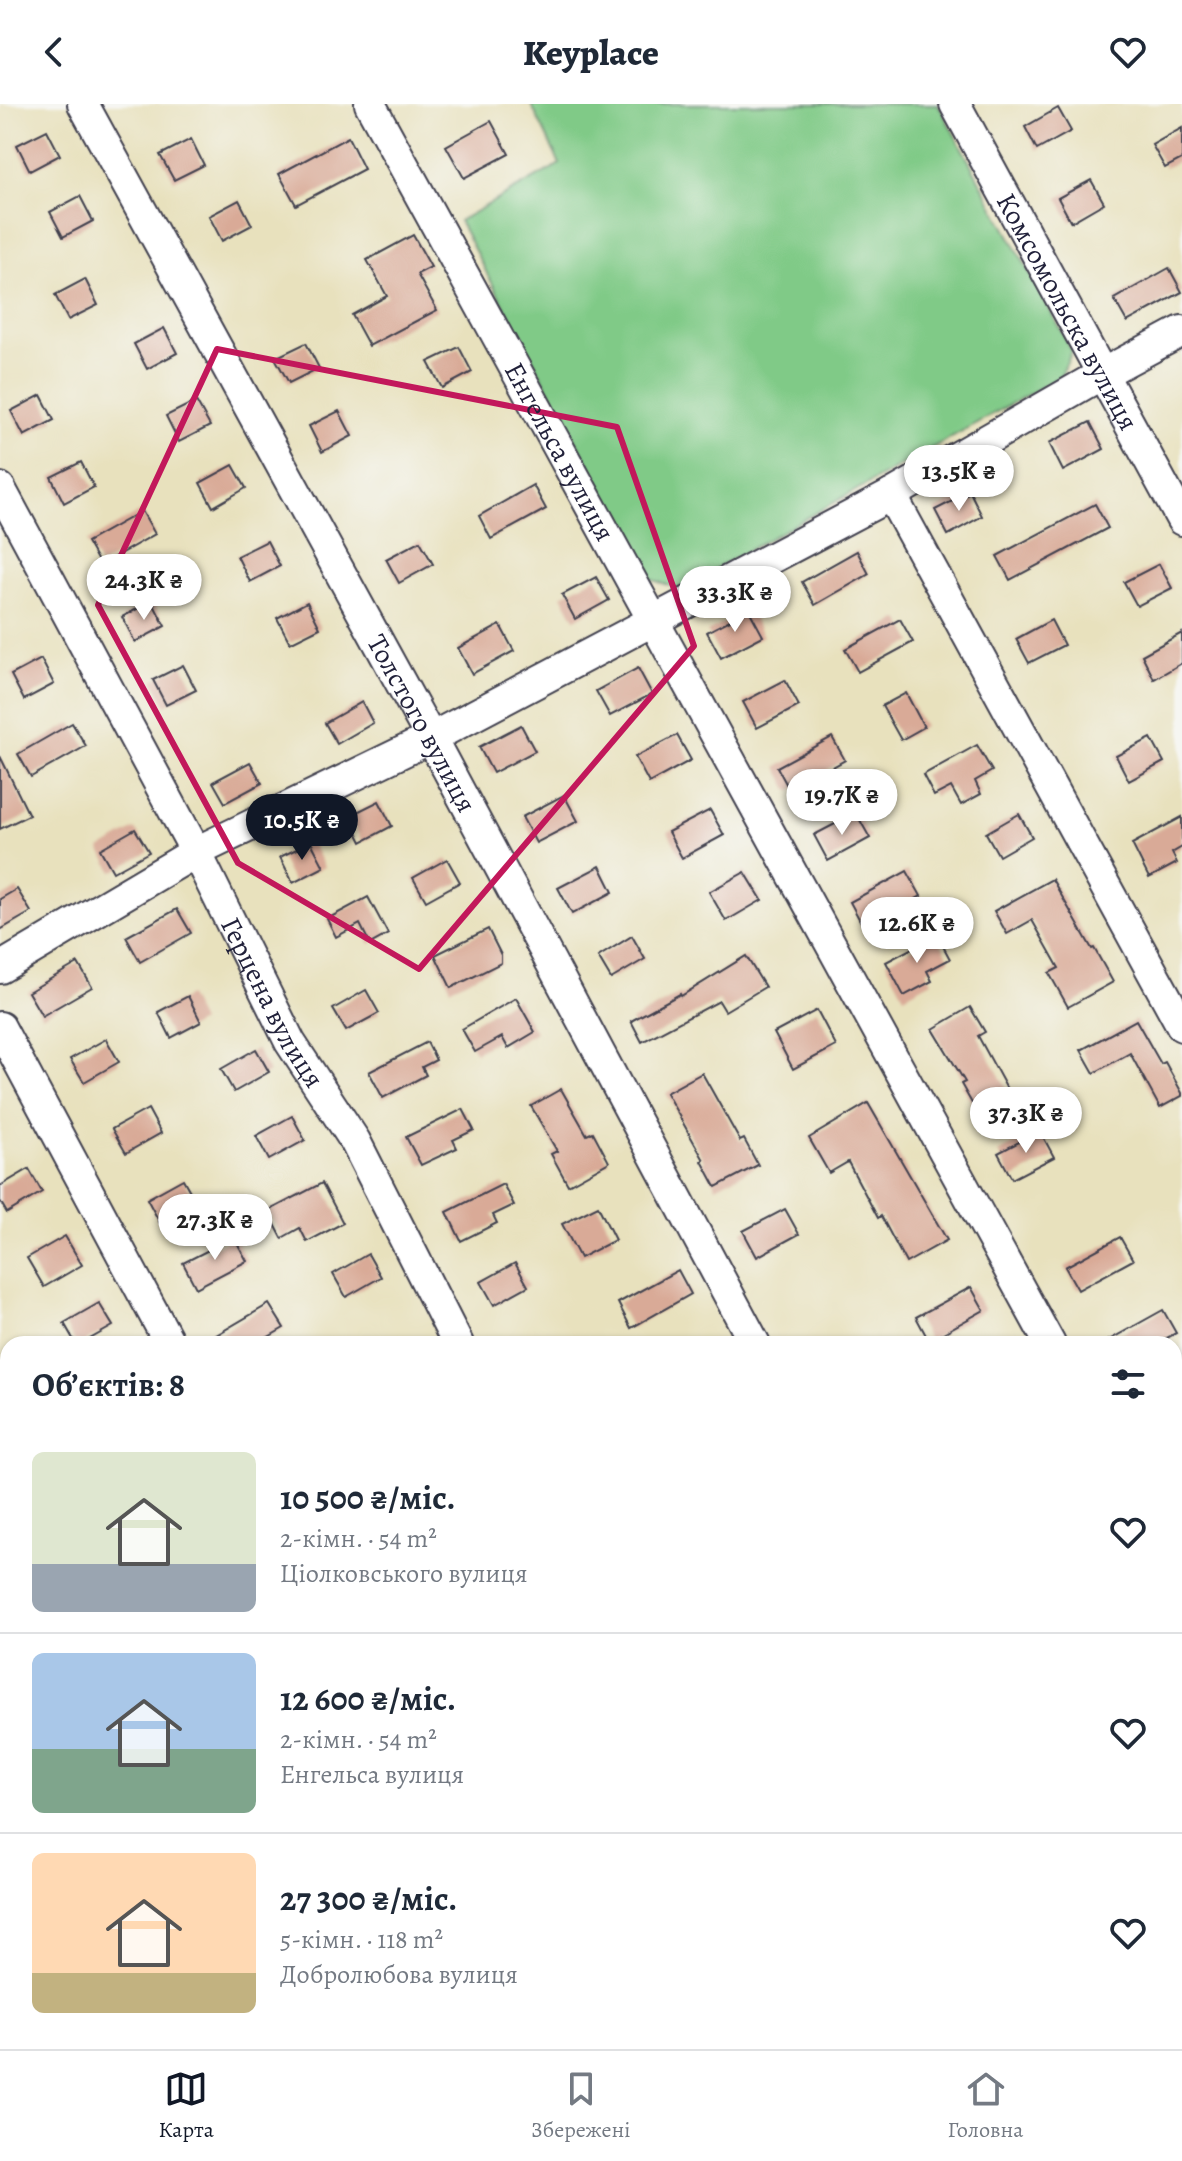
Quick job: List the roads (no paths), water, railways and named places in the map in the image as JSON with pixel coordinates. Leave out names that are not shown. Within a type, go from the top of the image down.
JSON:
[{"type":"street","name":"Толстого вулиця","points":[[83,104],[431,738],[751,1336]]},
{"type":"street","name":"Енгельса вулиця","points":[[370,104],[1046,1336]]},
{"type":"street","name":"Комсомольска вулиця","points":[[955,104],[1182,520]]},
{"type":"street","points":[[0,968],[196,852],[431,738],[891,495],[1182,331]]},
{"type":"street","name":"Герцена вулиця","points":[[0,488],[196,852],[290,1042],[355,1141],[454,1336]]},
{"type":"street","points":[[891,495],[1182,1026]]},
{"type":"street","points":[[0,1027],[166,1336]]}]
